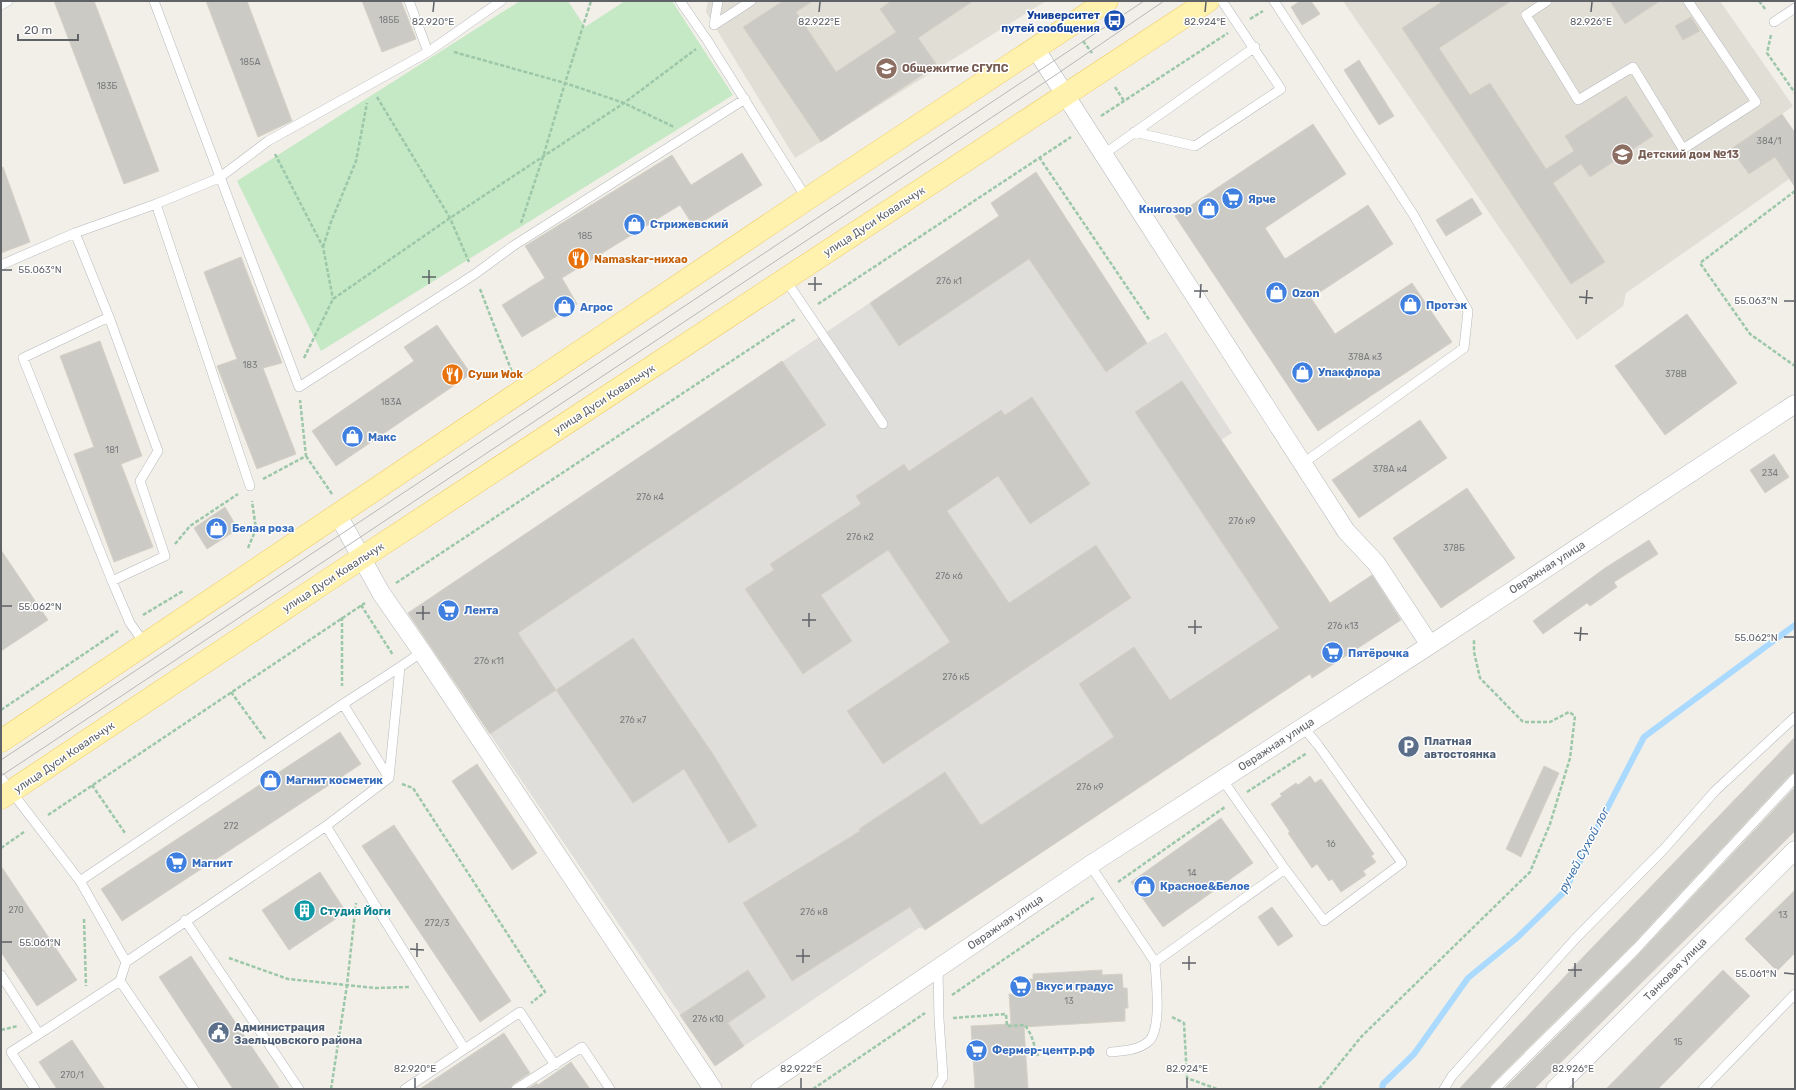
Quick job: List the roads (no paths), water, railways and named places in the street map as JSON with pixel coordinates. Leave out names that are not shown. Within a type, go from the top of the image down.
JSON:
[{"type":"main road","points":[[1,741],[807,199],[1107,1]]},
{"type":"main road","name":"улица Дуси Ковальчук","points":[[5,790],[362,559],[1208,1]]},
{"type":"street","points":[[1035,48],[1346,531],[1376,563],[1430,645]]},
{"type":"street","name":"Овражная улица","points":[[760,1089],[1090,865],[1430,645],[1795,404]]},
{"type":"street","points":[[338,515],[381,594],[422,652],[712,1089]]},
{"type":"street","name":"Танковая улица","points":[[1555,1089],[1795,850]]},
{"type":"lane","points":[[1,5],[8,1]]},
{"type":"lane","points":[[154,1],[219,178],[299,387],[474,274],[513,246],[690,135],[744,99]]},
{"type":"lane","points":[[409,1],[428,52]]},
{"type":"lane","points":[[1,265],[75,233],[156,204],[219,178],[268,141],[436,48],[491,4],[501,1]]},
{"type":"lane","points":[[680,1],[707,40],[807,199]]},
{"type":"lane","points":[[718,1],[714,25],[751,1]]},
{"type":"lane","points":[[1134,132],[1195,146],[1281,89],[1255,48],[1222,1]]},
{"type":"lane","points":[[1547,1],[1526,15],[1578,100],[1632,66],[1683,149],[1756,102],[1688,1]]},
{"type":"lane","points":[[1275,2],[1413,214],[1468,311],[1464,348],[1302,464]]},
{"type":"lane","points":[[1774,22],[1795,8]]},
{"type":"lane","points":[[1104,154],[1255,48]]},
{"type":"lane","points":[[156,204],[250,486]]},
{"type":"lane","points":[[75,233],[109,317],[158,451],[140,481],[165,556],[112,581]]},
{"type":"lane","points":[[785,279],[883,424]]},
{"type":"lane","points":[[109,317],[23,358],[112,581],[130,623],[145,644]]},
{"type":"lane","points":[[80,881],[422,652]]},
{"type":"lane","points":[[35,1089],[11,1052],[120,981],[126,962],[185,920],[326,826],[390,778],[400,668]]},
{"type":"lane","points":[[343,704],[390,778]]},
{"type":"lane","points":[[1444,1089],[1452,1076],[1576,938],[1664,849],[1715,791],[1795,717]]},
{"type":"lane","points":[[1222,779],[1324,921],[1402,863],[1318,745],[1303,727]]},
{"type":"lane","points":[[1495,1089],[1636,949],[1795,778]]},
{"type":"lane","points":[[5,790],[37,822],[80,881],[126,962]]},
{"type":"lane","points":[[326,826],[464,1048]]},
{"type":"lane","points":[[1090,865],[1155,962],[1157,1024],[1149,1040],[1132,1050],[1111,1052]]},
{"type":"lane","points":[[1155,962],[1285,868]]},
{"type":"lane","points":[[185,920],[299,1089]]},
{"type":"lane","points":[[936,1089],[943,1077],[938,1004],[938,968]]},
{"type":"lane","points":[[1,975],[39,1034]]},
{"type":"lane","points":[[120,981],[194,1089]]},
{"type":"lane","points":[[1703,1089],[1795,994]]},
{"type":"lane","points":[[405,1089],[464,1048],[520,1012],[555,1065]]},
{"type":"lane","points":[[516,1089],[582,1047],[610,1089]]},
{"type":"waterway","name":"ручей Сухой лог","points":[[1382,1089],[1383,1084],[1414,1054],[1468,978],[1518,937],[1564,892],[1644,737],[1795,625]]},
{"type":"tram line","points":[[1,760],[1144,1]]},
{"type":"tram line","points":[[1,776],[1054,76],[1164,1]]},
{"type":"place","name":"Университет путей сообщения","points":[[1115,21]]},
{"type":"place","name":"Общежитие СГУПС","points":[[886,68]]},
{"type":"place","name":"Детский дом №13","points":[[1622,154]]},
{"type":"place","name":"Ярче","points":[[1233,199]]},
{"type":"place","name":"Книгозор","points":[[1208,209]]},
{"type":"place","name":"Стрижевский","points":[[635,224]]},
{"type":"place","name":"Namaskar-нихао","points":[[579,259]]},
{"type":"place","name":"Ozon","points":[[1276,293]]},
{"type":"place","name":"Протэк","points":[[1411,305]]},
{"type":"place","name":"Агрос","points":[[564,307]]},
{"type":"place","name":"Упакфлора","points":[[1303,372]]},
{"type":"place","name":"Суши Wok","points":[[453,374]]},
{"type":"place","name":"Макс","points":[[352,437]]},
{"type":"place","name":"Белая роза","points":[[216,528]]},
{"type":"place","name":"Лента","points":[[449,610]]},
{"type":"place","name":"Пятёрочка","points":[[1332,653]]},
{"type":"place","name":"Платная автостоянка","points":[[1408,747]]},
{"type":"place","name":"Магнит косметик","points":[[271,780]]},
{"type":"place","name":"Магнит","points":[[176,863]]},
{"type":"place","name":"Красное&Белое","points":[[1144,886]]},
{"type":"place","name":"Студия Йоги","points":[[304,911]]},
{"type":"place","name":"Вкус и градус","points":[[1021,986]]},
{"type":"place","name":"Администрация Заельцовского района","points":[[219,1033]]},
{"type":"place","name":"Фермер-центр.рф","points":[[977,1050]]}]
